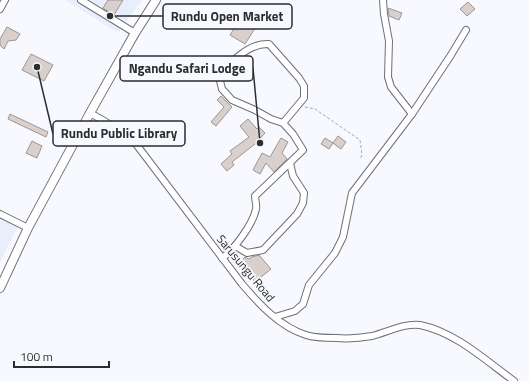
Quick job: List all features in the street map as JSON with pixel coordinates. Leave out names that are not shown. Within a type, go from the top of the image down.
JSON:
[{"type":"main road","points":[[0,288],[28,228],[90,113],[135,32],[156,0]]},
{"type":"street","points":[[0,9],[5,0]]},
{"type":"street","points":[[81,0],[135,32]]},
{"type":"street","points":[[383,0],[389,41],[388,77],[391,87],[412,114]]},
{"type":"street","points":[[275,318],[296,311],[302,304],[309,285],[335,253],[343,238],[352,193],[412,114],[466,30]]},
{"type":"street","points":[[222,258],[235,246],[257,208],[255,196],[303,150],[293,134],[283,123],[271,119],[256,110],[232,100],[222,89],[219,77],[231,62],[260,44],[269,44],[299,78],[304,86],[304,98],[283,123]]},
{"type":"street","name":"Sarusungu Road","points":[[90,113],[125,133],[136,144],[222,258],[258,302],[275,318],[292,329],[306,335],[324,338],[365,337],[382,334],[402,326],[420,325],[454,339],[514,381]]},
{"type":"street","points":[[235,246],[247,253],[263,250],[297,214],[303,203],[304,193],[293,176],[290,163]]},
{"type":"street","points":[[0,214],[28,228]]},
{"type":"path","points":[[299,105],[315,110],[360,140],[362,154],[360,159]]},
{"type":"shaded area","points":[[65,0],[142,0],[118,33]]},
{"type":"shaded area","points":[[0,214],[19,224],[0,262]]},
{"type":"building","points":[[108,0],[123,0],[114,15],[103,8]]},
{"type":"building","points":[[468,2],[475,9],[467,16],[460,9]]},
{"type":"building","points":[[388,8],[402,13],[399,20],[389,16]]},
{"type":"building","points":[[244,13],[259,22],[245,44],[230,35]]},
{"type":"building","points":[[7,27],[20,34],[16,40],[8,41],[4,49],[0,45],[0,39]]},
{"type":"building","points":[[31,54],[53,65],[44,81],[22,70]]},
{"type":"building","points":[[221,96],[232,107],[216,126],[211,122],[224,107],[217,100]]},
{"type":"building","points":[[10,114],[48,132],[46,137],[8,119]]},
{"type":"building","points":[[248,119],[257,129],[259,127],[265,133],[255,144],[232,162],[234,165],[227,171],[221,164],[232,154],[230,151],[249,137],[240,126]]},
{"type":"building","points":[[338,136],[346,142],[341,149],[333,143]]},
{"type":"building","points":[[281,138],[288,142],[282,153],[287,159],[274,172],[266,163],[260,174],[253,170],[262,153],[270,157]]},
{"type":"building","points":[[325,138],[333,143],[329,149],[321,144]]},
{"type":"building","points":[[32,141],[42,146],[37,158],[26,153]]},
{"type":"building","points":[[259,255],[271,269],[255,282],[240,262],[245,257],[249,259]]},
{"type":"place","name":"Rundu Open Market","points":[[110,16]]},
{"type":"place","name":"Rundu Public Library","points":[[37,67]]},
{"type":"place","name":"Ngandu Safari Lodge","points":[[260,143]]}]
